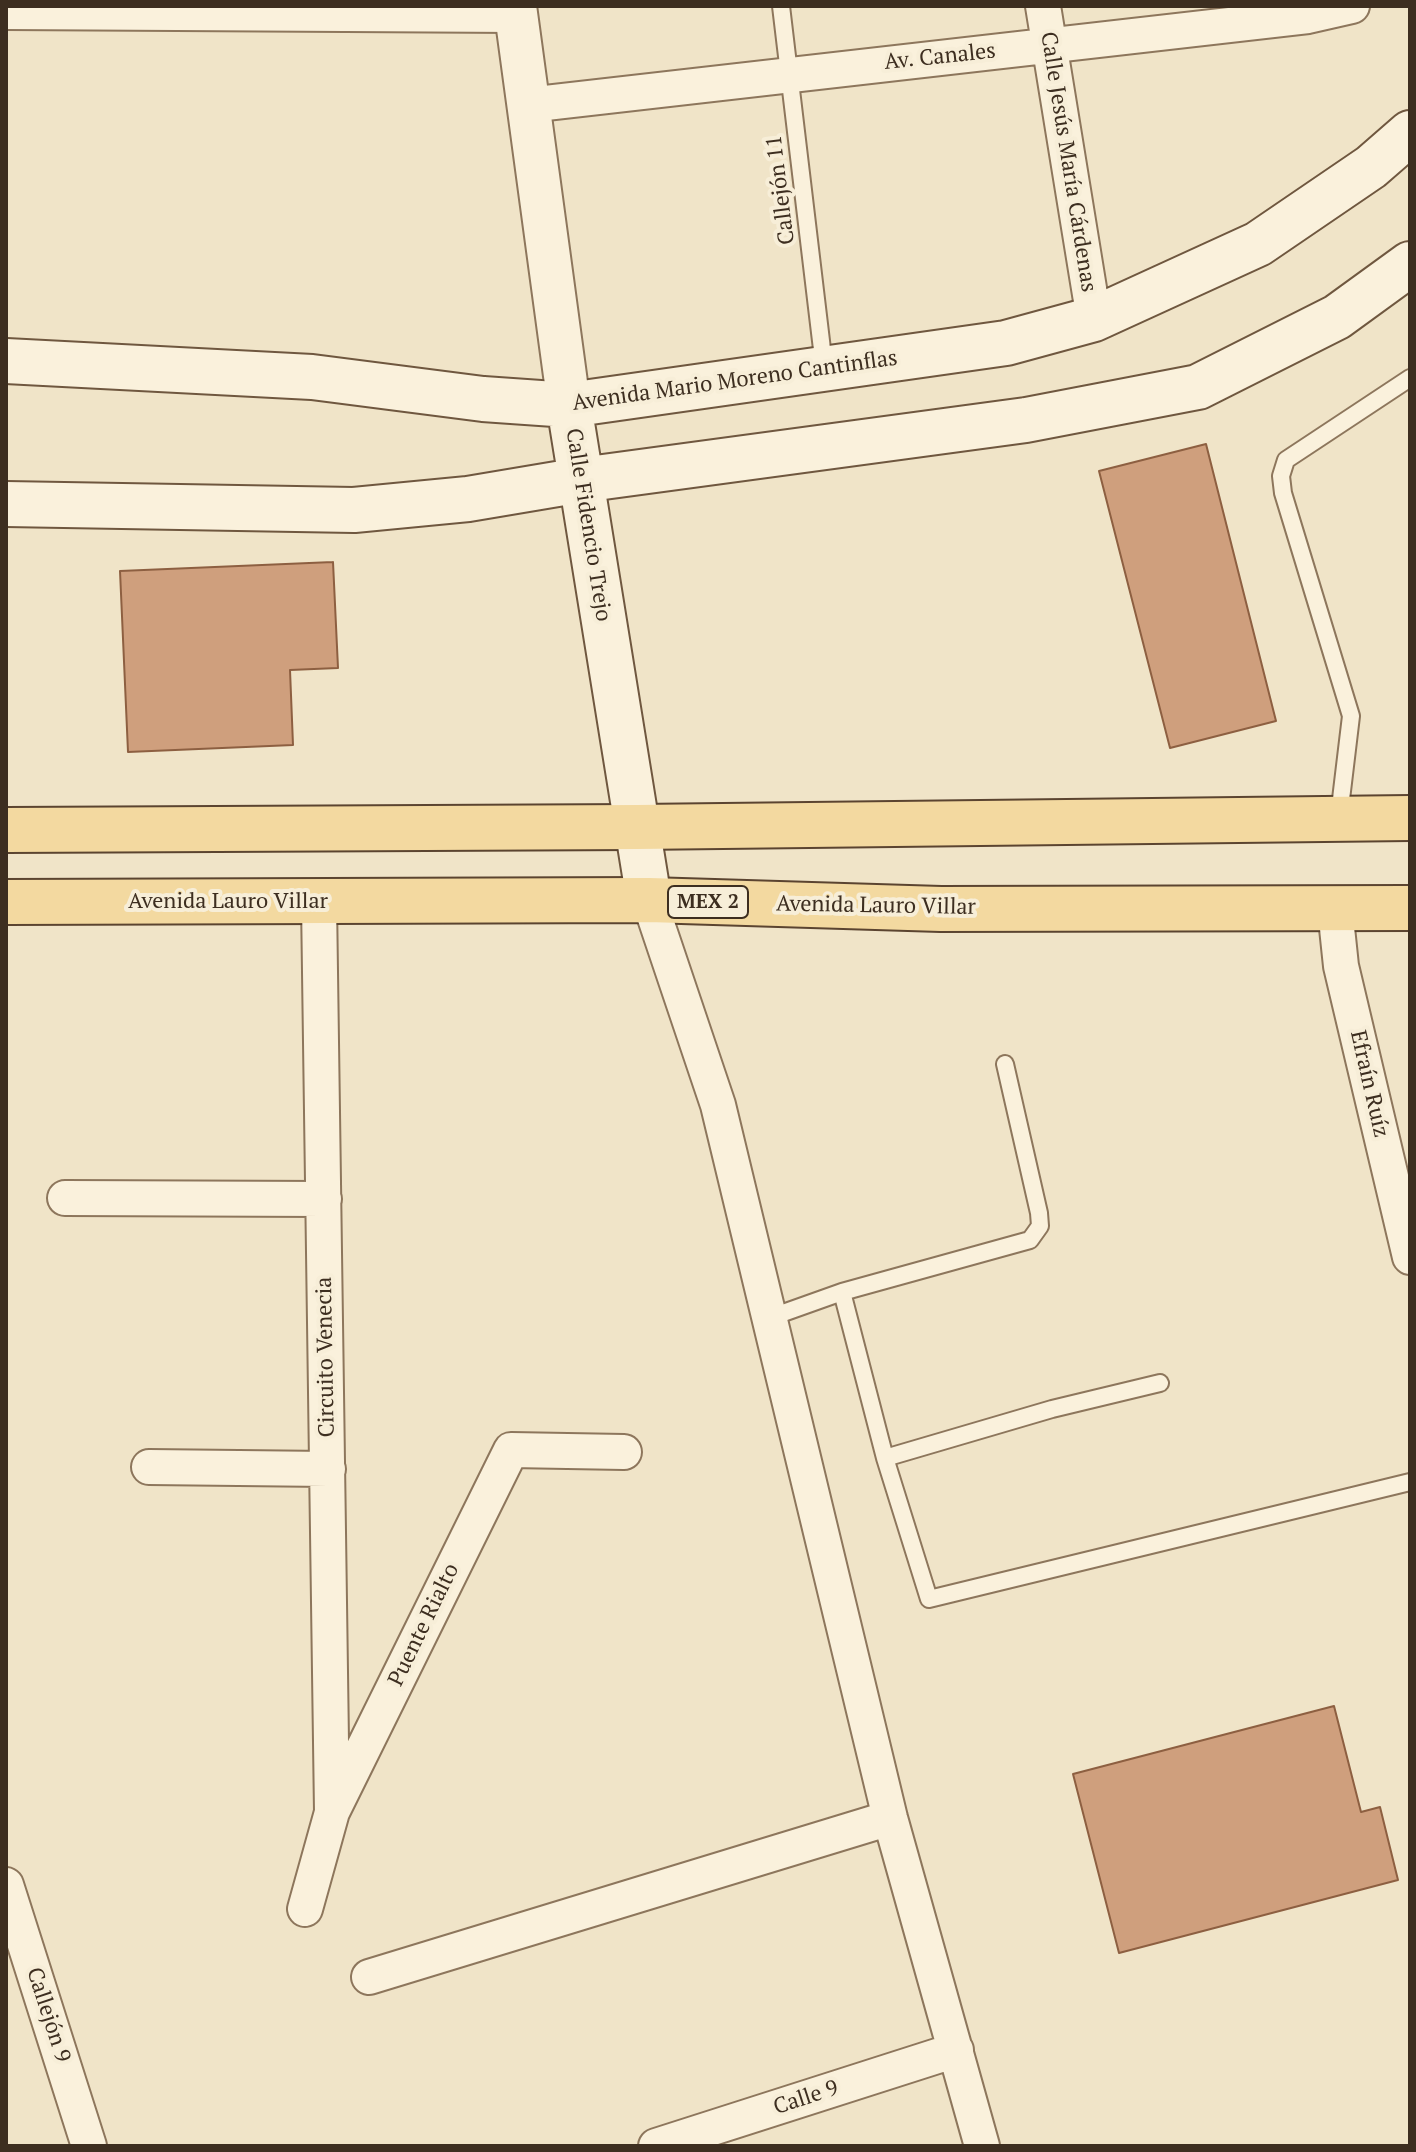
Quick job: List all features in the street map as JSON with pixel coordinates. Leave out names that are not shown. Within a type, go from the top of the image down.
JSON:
[{"type":"main road","name":"Avenida Mario Moreno Cantinflas","points":[[6,361],[312,377],[483,399],[569,405],[1006,343],[1094,319],[1258,244],[1371,167],[1410,133]]},
{"type":"main road","points":[[6,504],[354,510],[468,499],[581,480],[1026,420],[1198,387],[1337,317],[1410,264]]},
{"type":"main road","name":"Calle Fidencio Trejo","points":[[569,405],[649,900]]},
{"type":"main road","points":[[6,830],[1410,818]]},
{"type":"main road","name":"Avenida Lauro Villar","points":[[6,902],[649,900],[941,909],[1410,908]]},
{"type":"street","name":"Calle Jesús María Cárdenas","points":[[1043,6],[1094,319]]},
{"type":"street","name":"Av. Canales","points":[[528,105],[1048,45],[1352,6]]},
{"type":"street","points":[[6,12],[516,10]]},
{"type":"street","name":"Calle Fidencio Trejo","points":[[516,10],[569,405]]},
{"type":"street","points":[[649,900],[718,1105],[890,1818],[982,2146]]},
{"type":"street","name":"Circuito Venecia","points":[[319,902],[332,1812]]},
{"type":"street","name":"Efraín Ruíz","points":[[1335,909],[1341,966],[1410,1257]]},
{"type":"street","points":[[65,1198],[324,1199]]},
{"type":"street","name":"Puente Rialto","points":[[305,1909],[332,1812],[511,1450],[624,1452]]},
{"type":"street","points":[[149,1467],[328,1469]]},
{"type":"street","points":[[369,1977],[890,1818]]},
{"type":"street","name":"Callejón 9","points":[[6,1885],[89,2146]]},
{"type":"street","name":"Calle 9","points":[[656,2146],[956,2050]]},
{"type":"lane","name":"Callejón 11","points":[[781,6],[824,370]]},
{"type":"lane","points":[[1338,818],[1351,716],[1283,493],[1281,476],[1286,460],[1410,378]]},
{"type":"lane","points":[[769,1318],[842,1292],[1030,1240],[1040,1226],[1039,1213],[1005,1064]]},
{"type":"lane","points":[[842,1292],[885,1458],[929,1599],[1410,1482]]},
{"type":"lane","points":[[885,1458],[1052,1409],[1160,1383]]},
{"type":"building","points":[[1206,444],[1276,721],[1170,748],[1099,471]]},
{"type":"building","points":[[333,562],[338,668],[290,670],[293,745],[128,752],[120,571]]},
{"type":"building","points":[[1334,1706],[1361,1812],[1380,1807],[1398,1880],[1119,1953],[1073,1774]]}]
